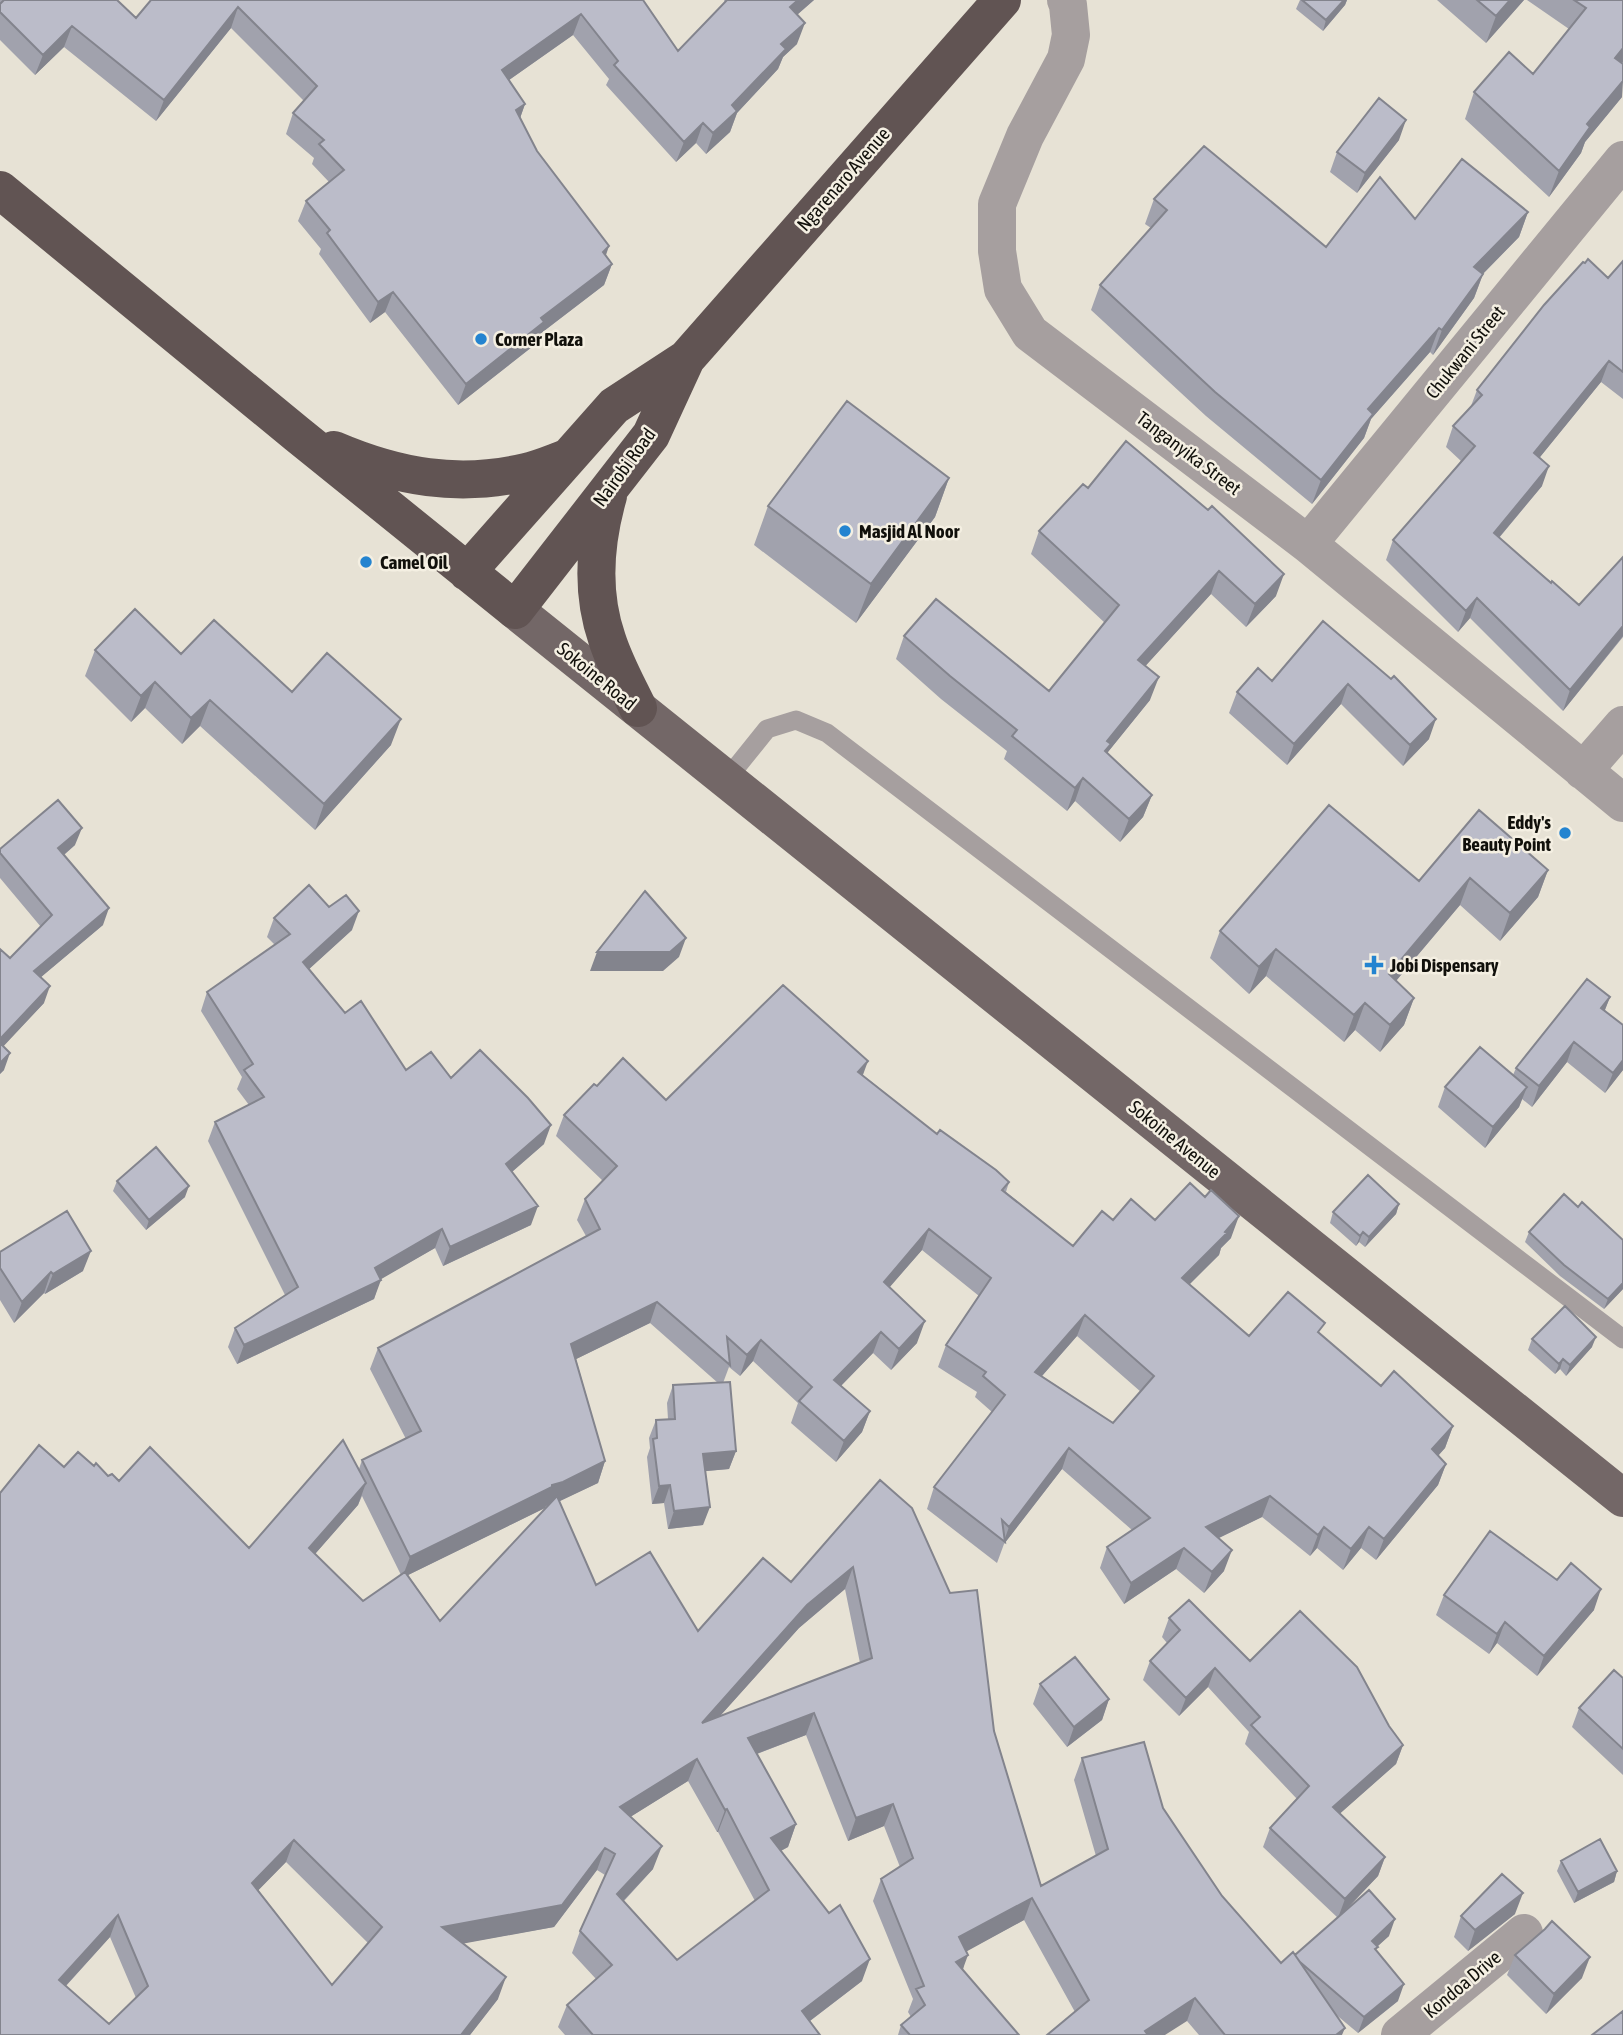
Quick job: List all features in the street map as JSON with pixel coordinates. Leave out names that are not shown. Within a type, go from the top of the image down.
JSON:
[{"type":"highway","name":"Ngarenaro Avenue","points":[[686,359],[1002,0]]},
{"type":"highway","name":"Sokoine Road","points":[[0,190],[515,610]]},
{"type":"highway","points":[[467,572],[614,406],[686,359]]},
{"type":"highway","name":"Nairobi Road","points":[[515,610],[651,435],[686,359]]},
{"type":"highway","points":[[297,434],[357,460],[398,473],[441,480],[484,479],[526,472],[567,458]]},
{"type":"highway","points":[[611,487],[600,523],[596,562],[598,600],[606,638],[638,708]]},
{"type":"main road","name":"Sokoine Road","points":[[515,610],[726,780]]},
{"type":"main road","name":"Sokoine Avenue","points":[[726,780],[1623,1498]]},
{"type":"street","name":"Tanganyika Street","points":[[1066,0],[1071,35],[1066,60],[1025,136],[997,204],[997,251],[1003,289],[1030,333],[1308,544],[1623,803]]},
{"type":"street","name":"Chukwani Street","points":[[1308,544],[1623,160]]},
{"type":"street","points":[[1583,771],[1623,725]]},
{"type":"street","name":"Kondoa Drive","points":[[1401,2035],[1524,1933]]},
{"type":"lane","points":[[726,780],[767,729],[796,720],[827,733],[1623,1339]]},
{"type":"building","points":[[4,0],[117,0],[136,18],[151,0],[643,0],[678,51],[727,0],[798,0],[790,7],[805,23],[781,44],[786,49],[732,105],[737,111],[713,133],[703,123],[684,142],[614,65],[618,61],[581,14],[502,70],[525,104],[516,110],[537,151],[609,246],[603,252],[612,264],[541,318],[544,322],[466,384],[393,292],[378,302],[327,233],[330,230],[306,201],[344,170],[319,144],[324,140],[293,113],[317,86],[238,7],[164,100],[72,26],[43,55],[0,12],[0,4]]},
{"type":"building","points":[[1302,0],[1344,0],[1326,20]]},
{"type":"building","points":[[1477,0],[1510,0],[1496,16]]},
{"type":"building","points":[[1574,0],[1623,0],[1623,48],[1615,58],[1623,64],[1623,81],[1587,124],[1590,127],[1559,171],[1474,92],[1509,52],[1533,74],[1586,8]]},
{"type":"building","points":[[1379,98],[1406,120],[1365,173],[1337,152]]},
{"type":"building","points":[[1204,146],[1326,247],[1380,177],[1415,219],[1462,159],[1528,212],[1474,267],[1483,274],[1442,330],[1439,328],[1368,409],[1373,414],[1321,480],[1215,392],[1100,285],[1167,210],[1154,199]]},
{"type":"building","points":[[1588,259],[1608,278],[1623,261],[1623,372],[1609,361],[1534,453],[1549,466],[1494,533],[1579,605],[1623,557],[1623,626],[1570,690],[1477,598],[1466,611],[1393,540],[1475,446],[1453,426],[1482,395],[1477,390],[1544,305]]},
{"type":"building","name":"Masjid Al Noor","points":[[847,401],[949,478],[871,584],[768,506]]},
{"type":"building","points":[[1126,441],[1208,510],[1212,506],[1284,574],[1255,604],[1219,571],[1138,660],[1159,677],[1107,741],[1111,744],[1105,751],[1152,795],[1129,819],[1083,778],[1075,788],[1012,736],[1017,730],[904,636],[936,599],[1049,691],[1119,605],[1039,531],[1083,484],[1088,488]]},
{"type":"building","points":[[135,609],[181,654],[214,620],[292,692],[327,653],[401,719],[324,804],[210,700],[191,718],[155,682],[141,696],[95,650]]},
{"type":"building","points":[[1323,621],[1391,679],[1394,676],[1436,719],[1410,745],[1348,684],[1294,744],[1237,692],[1258,668],[1272,681]]},
{"type":"building","points":[[58,800],[82,828],[58,848],[109,908],[34,971],[50,986],[0,1039],[0,949],[10,958],[52,915],[0,853],[0,849]]},
{"type":"building","points":[[1329,805],[1419,881],[1479,810],[1548,870],[1510,913],[1470,878],[1389,974],[1414,998],[1390,1025],[1365,1003],[1354,1015],[1276,949],[1259,967],[1220,931]]},
{"type":"building","points":[[309,885],[329,907],[346,895],[359,911],[303,962],[345,1013],[361,1001],[406,1070],[431,1052],[451,1078],[480,1050],[551,1125],[506,1164],[538,1206],[450,1247],[442,1229],[375,1268],[381,1280],[244,1345],[235,1328],[298,1287],[215,1122],[264,1097],[244,1070],[253,1064],[207,992],[290,934],[274,918]]},
{"type":"building","points":[[645,891],[686,938],[670,952],[597,952]]},
{"type":"building","points":[[1587,979],[1610,997],[1601,1008],[1623,1025],[1623,1060],[1613,1073],[1574,1042],[1539,1086],[1516,1068]]},
{"type":"building","points":[[783,985],[868,1061],[858,1072],[937,1134],[940,1130],[996,1170],[1009,1182],[1002,1190],[1073,1246],[1102,1211],[1113,1220],[1131,1199],[1155,1220],[1190,1183],[1205,1197],[1211,1190],[1239,1216],[1225,1232],[1227,1233],[1182,1278],[1249,1336],[1288,1292],[1325,1323],[1318,1332],[1381,1386],[1394,1371],[1453,1426],[1432,1449],[1446,1464],[1384,1539],[1369,1527],[1351,1549],[1324,1527],[1318,1535],[1270,1496],[1206,1527],[1232,1550],[1212,1572],[1184,1548],[1131,1583],[1107,1547],[1150,1518],[1069,1448],[1009,1527],[1002,1520],[1005,1542],[934,1487],[1005,1395],[983,1376],[986,1372],[946,1345],[991,1278],[929,1229],[884,1282],[925,1321],[899,1349],[881,1332],[834,1380],[870,1411],[844,1441],[799,1401],[812,1387],[761,1340],[747,1355],[727,1337],[730,1365],[657,1302],[571,1344],[605,1461],[410,1557],[362,1460],[421,1431],[378,1348],[600,1229],[585,1199],[617,1166],[564,1115],[623,1058],[666,1100]],"holes":[[[1085,1315],[1154,1376],[1113,1423],[1035,1372]]]},
{"type":"building","points":[[0,1043],[10,1053],[0,1063]]},
{"type":"building","points":[[1480,1047],[1527,1087],[1493,1127],[1445,1087]]},
{"type":"building","points":[[156,1147],[189,1186],[149,1220],[117,1181]]},
{"type":"building","points":[[1368,1175],[1399,1204],[1369,1237],[1363,1232],[1360,1236],[1333,1212]]},
{"type":"building","points":[[1564,1194],[1578,1207],[1582,1202],[1623,1240],[1623,1283],[1608,1299],[1564,1265],[1529,1232]]},
{"type":"building","points":[[67,1211],[91,1251],[53,1274],[51,1272],[22,1302],[0,1268],[0,1252]]},
{"type":"building","points":[[1565,1306],[1596,1337],[1570,1365],[1563,1359],[1559,1364],[1532,1339]]},
{"type":"building","points":[[730,1382],[736,1451],[703,1454],[710,1507],[674,1511],[670,1485],[659,1486],[653,1439],[657,1438],[656,1420],[675,1419],[673,1385]]},
{"type":"building","points":[[343,1440],[366,1483],[309,1548],[363,1601],[405,1572],[440,1621],[557,1496],[596,1585],[650,1552],[698,1631],[763,1558],[791,1582],[880,1480],[912,1508],[950,1593],[977,1590],[994,1731],[1041,1886],[1108,1849],[1082,1758],[1144,1742],[1163,1808],[1222,1896],[1281,1963],[1293,1952],[1345,2028],[1336,2035],[1225,2035],[1195,1998],[1145,2031],[1148,2035],[1047,2035],[1089,2000],[1032,1898],[959,1937],[968,1955],[956,1962],[1019,2035],[910,2035],[901,2025],[925,2005],[916,1989],[924,1986],[881,1879],[913,1858],[893,1804],[856,1818],[814,1713],[748,1738],[796,1824],[771,1838],[829,1913],[840,1905],[870,1959],[802,2011],[820,2035],[593,2035],[567,2005],[612,1965],[580,1931],[615,1854],[605,1848],[562,1905],[442,1927],[506,1977],[461,2035],[0,2035],[0,1493],[39,1445],[64,1467],[78,1452],[94,1466],[96,1463],[108,1476],[112,1474],[119,1481],[150,1447],[249,1548]],"holes":[[[853,1567],[872,1658],[702,1723],[807,1605]],[[697,1759],[725,1810],[727,1809],[769,1890],[677,1960],[617,1894],[662,1846],[620,1807]],[[294,1840],[382,1927],[332,1985],[252,1883]],[[118,1915],[148,1986],[109,2024],[59,1980]]]},
{"type":"building","points":[[1490,1531],[1557,1580],[1571,1563],[1601,1589],[1544,1656],[1505,1622],[1497,1634],[1444,1595]]},
{"type":"building","points":[[1189,1600],[1250,1661],[1300,1611],[1357,1667],[1389,1726],[1403,1745],[1333,1807],[1385,1857],[1345,1899],[1270,1828],[1309,1786],[1251,1725],[1260,1717],[1215,1668],[1186,1698],[1150,1661],[1180,1630],[1169,1618]]},
{"type":"building","points":[[1075,1657],[1109,1699],[1074,1727],[1040,1684]]},
{"type":"building","points":[[1614,1670],[1623,1678],[1623,1749],[1579,1708]]},
{"type":"building","points":[[1600,1839],[1617,1871],[1578,1892],[1561,1861]]},
{"type":"building","points":[[1502,1874],[1523,1893],[1475,1930],[1461,1916]]},
{"type":"building","points":[[1369,1890],[1395,1919],[1372,1941],[1378,1947],[1375,1949],[1404,1984],[1364,2017],[1295,1955]]},
{"type":"building","points":[[1552,1921],[1590,1957],[1554,1994],[1515,1955]]},
{"type":"building","points":[[1623,2011],[1623,2035],[1592,2035]]},
{"type":"place","name":"Corner Plaza","points":[[481,339]]},
{"type":"place","name":"Masjid Al Noor","points":[[845,531]]},
{"type":"place","name":"Camel Oil","points":[[366,562]]},
{"type":"place","name":"Eddy's Beauty Point","points":[[1565,833]]},
{"type":"place","name":"Jobi Dispensary","points":[[1374,965]]}]
